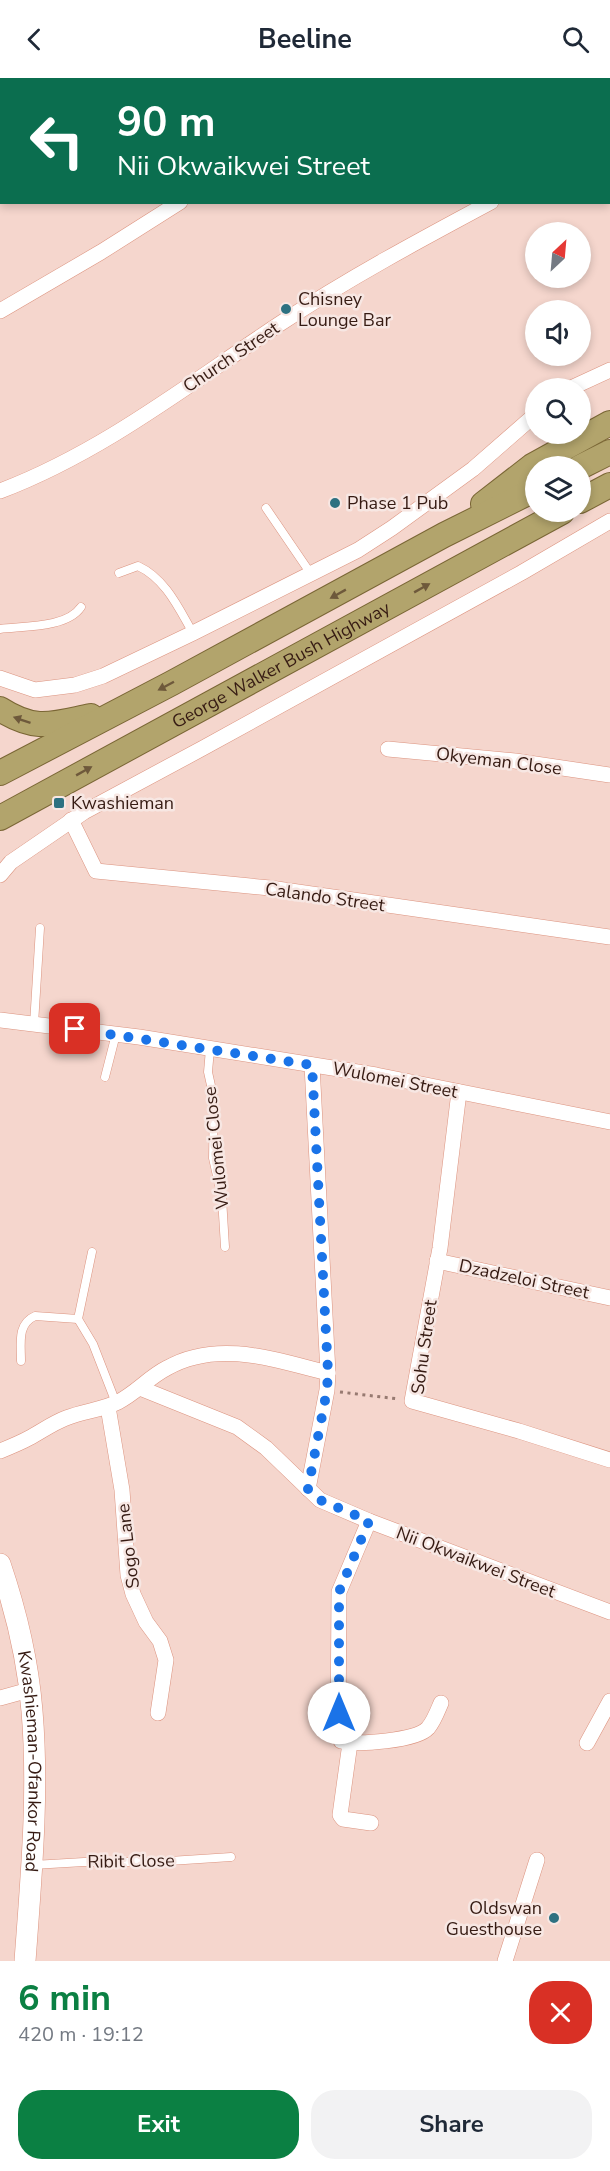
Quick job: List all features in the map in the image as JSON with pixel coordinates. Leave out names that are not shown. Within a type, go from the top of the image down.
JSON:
[{"type":"highway","points":[[444,535],[532,466],[610,423]]},
{"type":"highway","points":[[591,462],[610,452]]},
{"type":"highway","points":[[591,495],[610,485]]},
{"type":"highway","name":"George Walker Bush Highway","points":[[0,773],[311,609],[444,535],[525,494]]},
{"type":"highway","name":"George Walker Bush Highway","points":[[0,818],[544,522]]},
{"type":"highway","points":[[0,709],[17,719],[40,726],[120,710]]},
{"type":"highway","points":[[0,835],[33,799]]},
{"type":"main road","name":"Kwashieman-Ofankor Road","points":[[0,1564],[24,1652],[34,1765],[25,1961]]},
{"type":"street","points":[[0,311],[101,252],[177,204]]},
{"type":"street","name":"Church Street","points":[[0,491],[86,452],[366,269],[488,204]]},
{"type":"street","points":[[591,378],[610,370]]},
{"type":"street","points":[[0,678],[35,690],[75,685],[103,676],[193,633],[358,550],[473,469],[525,424]]},
{"type":"street","points":[[0,875],[11,862],[71,820],[522,573],[610,521]]},
{"type":"street","name":"Okyeman Close","points":[[388,749],[515,761],[610,775]]},
{"type":"street","name":"Calando Street","points":[[71,820],[96,871],[270,888],[610,938]]},
{"type":"street","name":"Wulomei Street","points":[[0,1020],[116,1034],[376,1075],[610,1122]]},
{"type":"street","points":[[308,1489],[327,1390],[328,1372],[312,1065]]},
{"type":"street","name":"Sohu Street","points":[[459,1092],[437,1261],[412,1401],[519,1431],[610,1460]]},
{"type":"street","name":"Dzadzeloi Street","points":[[437,1261],[610,1298]]},
{"type":"street","points":[[0,1451],[28,1439],[55,1422],[82,1412],[112,1405],[141,1388],[167,1367],[189,1358],[213,1353],[252,1354],[328,1372]]},
{"type":"street","name":"Nii Okwaikwei Street","points":[[141,1388],[237,1427],[266,1448],[320,1500],[369,1521],[610,1611]]},
{"type":"street","name":"Sogo Lane","points":[[112,1405],[122,1490],[128,1575],[133,1594],[147,1622],[160,1641],[166,1660],[158,1713]]},
{"type":"street","points":[[369,1521],[339,1592],[338,1734],[341,1741],[350,1743],[395,1740],[427,1729],[441,1703]]},
{"type":"street","points":[[0,1698],[29,1690]]},
{"type":"street","points":[[587,1743],[610,1701]]},
{"type":"street","points":[[350,1743],[340,1815],[343,1819],[370,1823]]},
{"type":"street","points":[[506,1961],[537,1860]]},
{"type":"lane","points":[[267,508],[311,574]]},
{"type":"lane","points":[[119,573],[138,566],[151,574],[167,589],[193,633]]},
{"type":"lane","points":[[0,628],[63,621],[78,613],[81,607]]},
{"type":"lane","points":[[34,1024],[40,928]]},
{"type":"lane","points":[[105,1077],[116,1034]]},
{"type":"lane","name":"Wulomei Close","points":[[210,1049],[208,1072],[214,1099],[213,1158],[222,1198],[225,1247]]},
{"type":"lane","points":[[21,1361],[21,1333],[24,1324],[29,1319],[35,1316],[78,1319],[92,1252]]},
{"type":"lane","name":"Sogo Lane","points":[[78,1319],[93,1344],[112,1405]]},
{"type":"lane","name":"Ribit Close","points":[[31,1865],[154,1862],[231,1857]]},
{"type":"path","points":[[327,1390],[412,1401]]},
{"type":"place","name":"Chisney Lounge Bar","points":[[286,309]]},
{"type":"place","name":"Phase 1 Pub","points":[[335,503]]},
{"type":"place","name":"Kwashieman","points":[[59,803]]},
{"type":"place","name":"Oldswan Guesthouse","points":[[554,1918]]},
{"type":"route","points":[[75,1029],[312,1065],[328,1372],[327,1390],[308,1489],[320,1500],[369,1521],[339,1592],[339,1713]]}]
